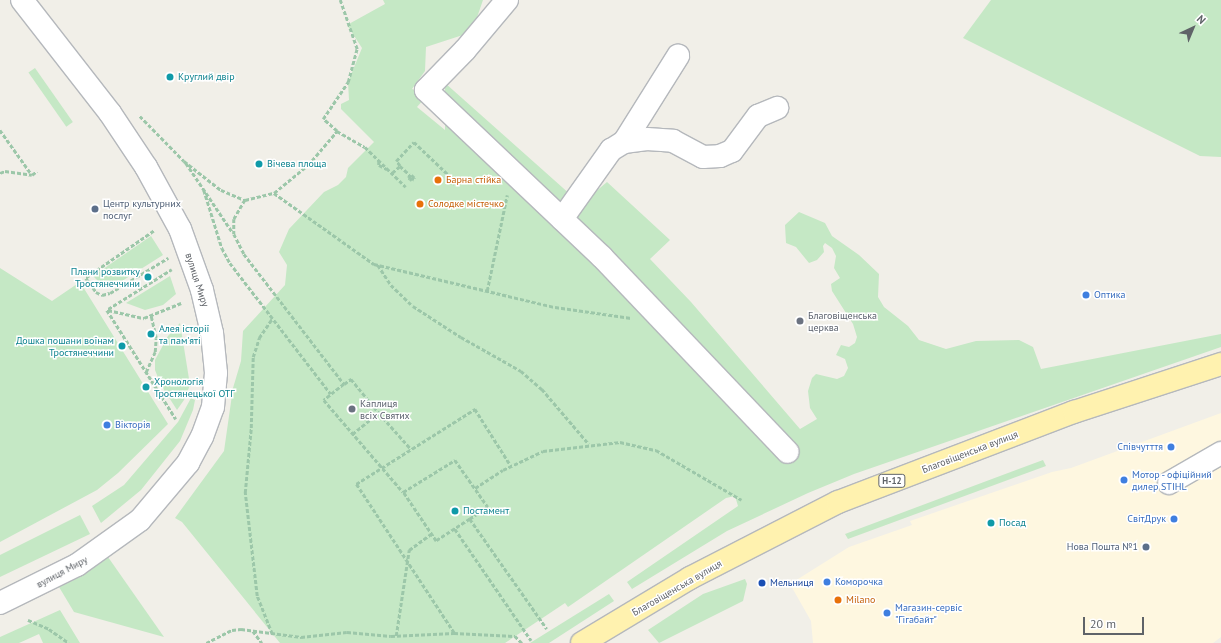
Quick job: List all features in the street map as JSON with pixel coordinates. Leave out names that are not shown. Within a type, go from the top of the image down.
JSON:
[{"type":"main road","name":"Благовіщенська вулиця","points":[[582,643],[690,578],[838,502],[1074,412],[1221,364]]},
{"type":"street","name":"вулиця Миру","points":[[0,603],[78,565],[140,520],[188,463],[202,438],[213,407],[216,373],[212,333],[202,290],[180,229],[146,167],[110,113],[22,0]]},
{"type":"street","points":[[507,0],[465,50],[426,90],[602,257],[788,452]]},
{"type":"street","points":[[624,142],[678,56]]},
{"type":"street","points":[[562,219],[611,150],[624,142],[647,139],[673,141],[703,157],[720,156],[732,151],[758,116],[777,108]]},
{"type":"street","points":[[1169,483],[1221,453]]},
{"type":"path","points":[[340,0],[357,49],[348,82],[323,119],[337,131],[365,147],[379,161],[387,165],[387,169],[406,187]]},
{"type":"path","points":[[138,114],[184,160],[220,190],[245,200],[274,193],[308,165],[337,131]]},
{"type":"path","points":[[0,130],[32,175]]},
{"type":"path","points":[[414,179],[410,179],[410,175],[396,161],[414,142],[456,182],[453,184]]},
{"type":"path","points":[[184,160],[234,234],[251,263],[344,384]]},
{"type":"path","points":[[392,173],[400,166]]},
{"type":"path","points":[[0,173],[4,171],[32,175],[37,171]]},
{"type":"path","points":[[487,291],[512,171]]},
{"type":"path","points":[[204,190],[222,248],[272,319],[331,394]]},
{"type":"path","points":[[274,193],[378,265],[600,316],[634,319]]},
{"type":"path","points":[[234,234],[234,219],[245,200]]},
{"type":"path","points":[[154,231],[86,278],[96,292],[102,294],[110,293],[169,257]]},
{"type":"path","points":[[378,265],[391,285],[413,306],[461,337],[521,371],[537,385],[589,444]]},
{"type":"path","points":[[107,310],[172,269]]},
{"type":"path","points":[[107,310],[144,318],[181,303]]},
{"type":"path","points":[[107,310],[176,419]]},
{"type":"path","points":[[146,372],[155,352],[156,338],[151,316]]},
{"type":"path","points":[[272,319],[259,338],[252,357],[251,428],[245,493],[256,596],[272,634]]},
{"type":"path","points":[[403,492],[455,460],[488,507],[436,541],[403,492],[383,466],[352,435],[324,400],[351,379],[411,449]]},
{"type":"path","points":[[454,633],[356,484],[475,409],[511,466]]},
{"type":"path","points":[[352,435],[379,413]]},
{"type":"path","points":[[475,488],[511,466],[543,451],[589,444],[620,442],[656,450],[742,500]]},
{"type":"path","points":[[470,519],[547,629]]},
{"type":"path","points":[[455,529],[531,640]]},
{"type":"path","points":[[396,636],[409,550],[431,534]]},
{"type":"path","points":[[28,620],[49,629],[69,643]]},
{"type":"path","points":[[206,643],[232,630],[254,631],[300,637],[347,632],[396,636],[454,633],[515,636],[522,643]]},
{"type":"path","points":[[254,631],[262,643]]},
{"type":"shaded area","name":"Мельниця","points":[[1221,413],[1221,637],[1213,643],[813,643],[811,621],[790,584],[849,547],[912,525],[910,521],[1052,472],[1071,468]]},
{"type":"green space","points":[[383,0],[483,0],[472,32],[426,47],[425,71],[412,89],[423,93],[424,99],[417,107],[445,130],[445,83],[581,204],[607,182],[670,240],[650,259],[691,302],[800,429],[817,419],[810,408],[808,391],[812,378],[816,374],[837,379],[844,376],[848,368],[845,359],[836,355],[841,345],[849,347],[855,343],[857,337],[853,324],[832,291],[831,284],[840,278],[834,268],[836,256],[832,248],[825,243],[823,246],[824,252],[817,260],[809,263],[796,247],[786,243],[785,225],[799,212],[825,223],[832,236],[859,255],[879,274],[878,297],[884,307],[908,326],[919,340],[946,349],[976,341],[1019,340],[1033,347],[1041,369],[1221,334],[1221,347],[854,474],[808,493],[727,531],[632,589],[627,582],[738,506],[735,496],[726,498],[568,607],[565,603],[505,643],[280,643],[182,522],[175,518],[224,451],[233,388],[241,361],[243,331],[285,285],[287,265],[279,252],[289,229],[324,192],[338,185],[346,177],[348,168],[374,142],[341,109],[341,104],[349,100],[348,82],[362,48],[347,25],[385,4]]},
{"type":"green space","points":[[991,0],[1221,0],[1221,157],[1200,156],[963,38]]},
{"type":"green space","points":[[35,68],[73,122],[66,127],[28,73]]},
{"type":"green space","points":[[151,236],[163,255],[111,288],[102,285],[93,276]]},
{"type":"green space","points":[[0,268],[52,301],[80,282],[168,424],[118,473],[97,490],[0,542]]},
{"type":"green space","points":[[170,276],[176,294],[163,305],[145,310],[126,303]]},
{"type":"green space","points":[[180,323],[190,385],[184,400],[177,410],[161,385],[155,370],[155,360],[168,336]]},
{"type":"green space","points":[[191,398],[195,400],[193,410],[180,441],[141,490],[101,523],[92,506],[124,485],[178,422]]},
{"type":"green space","points":[[1043,460],[1046,466],[848,539],[845,534]]},
{"type":"green space","points":[[80,515],[90,534],[0,577],[0,555]]},
{"type":"green space","points":[[108,557],[164,637],[74,612],[59,587]]},
{"type":"green space","points":[[745,579],[747,584],[743,601],[659,643],[648,630],[703,594]]},
{"type":"green space","points":[[609,594],[614,601],[549,643],[530,643]]},
{"type":"green space","points":[[60,610],[80,643],[43,643],[39,634],[19,643],[0,643],[0,637]]},
{"type":"place","name":"Круглий двір","points":[[170,77]]},
{"type":"place","name":"Вічева площа","points":[[259,164]]},
{"type":"place","name":"Барна стійка","points":[[438,180]]},
{"type":"place","name":"Солодке містечко","points":[[420,204]]},
{"type":"place","name":"Центр культурних послуг","points":[[95,209]]},
{"type":"place","name":"Плани розвитку Тростянеччини","points":[[148,277]]},
{"type":"place","name":"Оптика","points":[[1086,295]]},
{"type":"place","name":"Благовіщенська церква","points":[[800,321]]},
{"type":"place","name":"Алея історії та пам'яті","points":[[151,334]]},
{"type":"place","name":"Дошка пошани воїнам Тростянеччини","points":[[122,346]]},
{"type":"place","name":"Хронологія Тростянецької ОТГ","points":[[146,387]]},
{"type":"place","name":"Каплиця всіх Святих","points":[[352,409]]},
{"type":"place","name":"Вікторія","points":[[107,425]]},
{"type":"place","name":"Співчутття","points":[[1171,447]]},
{"type":"place","name":"Мотор - офіційний дилер STIHL","points":[[1124,480]]},
{"type":"place","name":"Постамент","points":[[455,511]]},
{"type":"place","name":"СвітДрук","points":[[1174,519]]},
{"type":"place","name":"Посад","points":[[991,523]]},
{"type":"place","name":"Нова Пошта №1","points":[[1146,547]]},
{"type":"place","name":"Коморочка","points":[[827,582]]},
{"type":"place","name":"Мельниця","points":[[762,583]]},
{"type":"place","name":"Milano","points":[[838,600]]},
{"type":"place","name":"Магазин-сервіс \"Гігабайт\"","points":[[887,613]]}]
